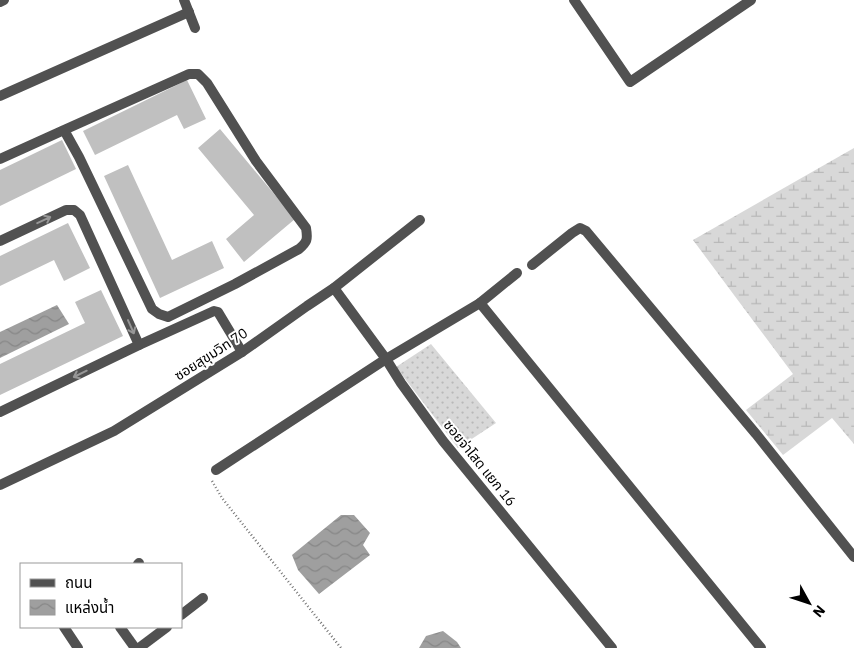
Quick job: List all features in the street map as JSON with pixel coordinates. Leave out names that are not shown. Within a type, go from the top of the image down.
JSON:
[{"type":"street","points":[[0,2],[4,0]]},
{"type":"street","points":[[184,0],[195,28]]},
{"type":"street","points":[[574,0],[630,82],[751,0]]},
{"type":"street","points":[[0,96],[188,12]]},
{"type":"street","points":[[0,158],[189,74],[198,74],[207,83],[256,161],[306,228],[306,243],[243,280],[168,317],[159,314],[152,309],[79,157],[64,130]]},
{"type":"street","points":[[0,241],[66,210],[74,210],[80,215],[139,345]]},
{"type":"street","name":"ซอยสุขุมวิท 70","points":[[0,485],[114,431],[242,352],[334,288],[420,220]]},
{"type":"street","points":[[532,265],[572,233],[580,228],[586,231],[756,434],[854,557]]},
{"type":"street","points":[[216,470],[386,359],[480,303],[517,273]]},
{"type":"street","name":"ซอยจ่าโสด แยก 16","points":[[334,288],[443,441],[612,648]]},
{"type":"street","points":[[480,303],[761,648]]},
{"type":"street","points":[[0,412],[139,345],[216,311],[242,352]]},
{"type":"street","points":[[182,615],[203,598]]},
{"type":"street","points":[[65,628],[78,648]]},
{"type":"street","points":[[121,628],[134,648]]},
{"type":"street","points":[[139,648],[166,628]]},
{"type":"path","points":[[216,470],[212,480],[222,498],[341,648]]},
{"type":"green space","points":[[854,148],[854,444],[832,418],[783,455],[746,410],[793,374],[693,240]]},
{"type":"green space","points":[[431,344],[496,423],[458,448],[396,367]]},
{"type":"water","points":[[57,305],[69,324],[0,358],[0,332]]},
{"type":"water","points":[[341,515],[354,515],[370,533],[363,545],[370,555],[319,594],[298,570],[292,555]]},
{"type":"water","points":[[443,631],[457,642],[461,648],[419,648],[426,636]]},
{"type":"building","points":[[187,80],[206,119],[184,129],[177,115],[95,155],[83,131]]},
{"type":"building","points":[[220,129],[295,219],[244,262],[226,239],[254,215],[198,148]]},
{"type":"building","points":[[62,140],[76,169],[0,206],[0,170]]},
{"type":"building","points":[[128,165],[172,260],[212,241],[224,268],[160,298],[104,176]]},
{"type":"building","points":[[68,223],[90,268],[64,281],[54,260],[0,286],[0,256]]},
{"type":"building","points":[[101,290],[123,336],[0,395],[0,364],[85,323],[75,302]]}]
